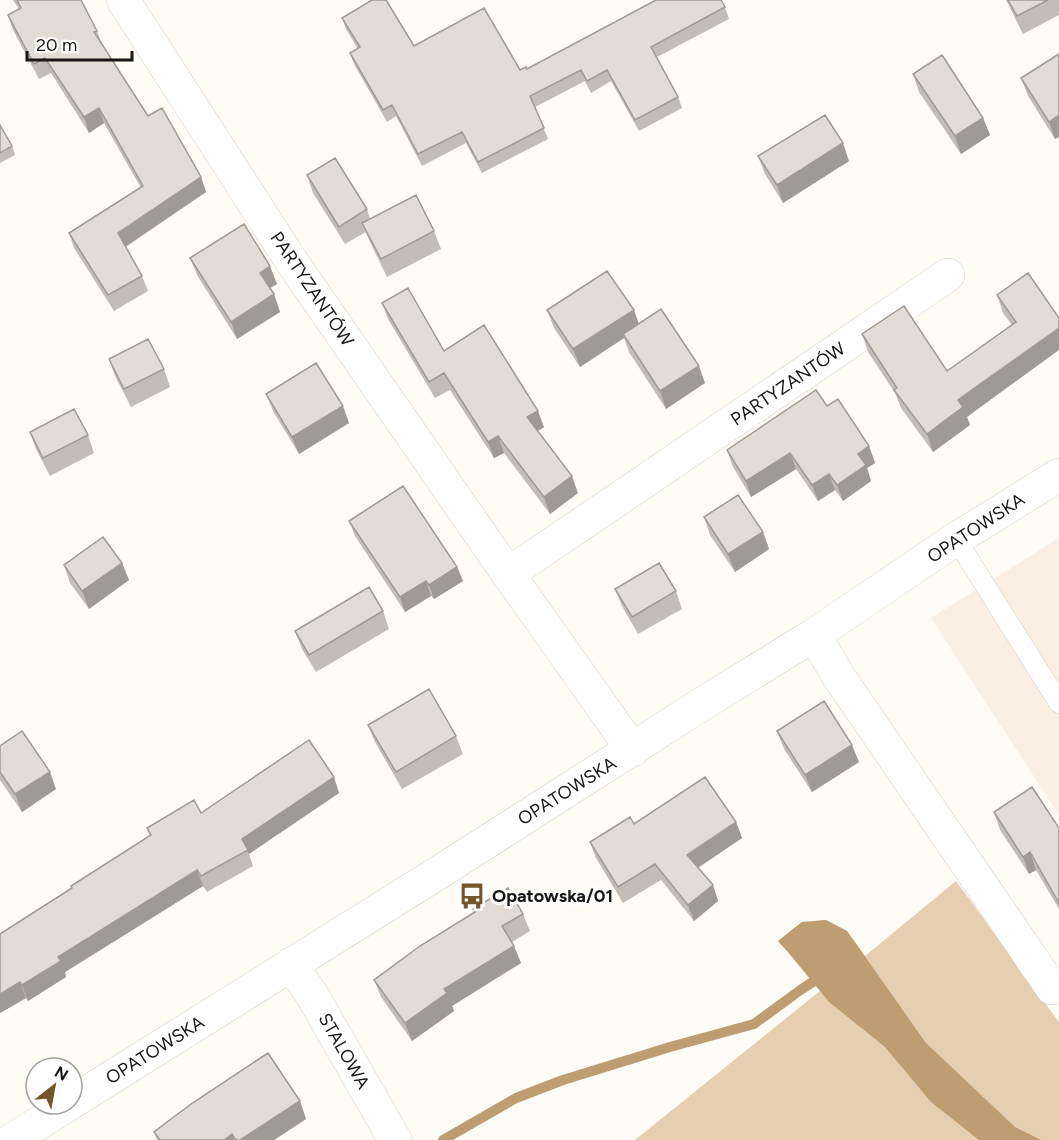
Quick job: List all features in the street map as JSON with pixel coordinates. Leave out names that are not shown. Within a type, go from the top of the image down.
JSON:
[{"type":"street","name":"PARTYZANTÓW","points":[[123,0],[292,262],[633,750]]},
{"type":"street","name":"PARTYZANTÓW","points":[[508,574],[948,275]]},
{"type":"street","name":"OPATOWSKA","points":[[84,1094],[633,750],[814,635],[956,539],[1059,475]]},
{"type":"street","points":[[814,635],[839,677],[1052,988]]},
{"type":"street","name":"STALOWA","points":[[291,964],[312,995],[395,1140]]},
{"type":"street","name":"OPATOWSKA","points":[[12,1140],[50,1116]]},
{"type":"lane","points":[[956,539],[1059,703],[1059,710]]},
{"type":"shaded area","points":[[1059,538],[1059,815],[931,618]]},
{"type":"shaded area","points":[[956,881],[1059,1022],[1059,1140],[635,1140],[820,991],[778,941],[802,922],[826,920],[847,931],[865,956]]},
{"type":"shaded area","points":[[826,920],[847,931],[926,1043],[1015,1127],[1041,1140],[979,1140],[931,1102],[885,1047],[829,1002],[778,941],[802,922]]},
{"type":"building","points":[[17,0],[81,0],[97,31],[94,32],[148,116],[162,108],[201,177],[118,233],[142,276],[108,295],[69,233],[143,186],[99,108],[84,117],[45,58],[34,64],[8,15],[21,8]]},
{"type":"building","points":[[372,0],[386,0],[414,46],[484,8],[520,70],[526,67],[527,69],[656,0],[721,0],[725,7],[651,47],[678,97],[635,120],[607,70],[587,81],[581,70],[530,96],[544,128],[478,162],[462,132],[418,154],[392,105],[383,110],[350,53],[360,47],[342,18]]},
{"type":"building","points":[[1008,0],[1048,0],[1017,16]]},
{"type":"building","points":[[1059,54],[1059,115],[1049,122],[1021,78]]},
{"type":"building","points":[[942,55],[983,118],[955,136],[913,74]]},
{"type":"building","points":[[825,115],[843,143],[777,185],[758,156]]},
{"type":"building","points":[[0,125],[12,146],[0,153]]},
{"type":"building","points":[[335,158],[367,209],[339,227],[307,175]]},
{"type":"building","points":[[416,195],[434,231],[381,259],[362,223]]},
{"type":"building","points":[[244,224],[270,266],[260,273],[274,294],[231,322],[190,258]]},
{"type":"building","points":[[607,271],[634,310],[573,349],[547,310]]},
{"type":"building","points":[[1028,273],[1059,318],[1059,328],[958,400],[963,407],[927,434],[894,390],[897,388],[862,334],[904,306],[947,371],[1016,322],[997,295]]},
{"type":"building","points":[[408,288],[444,351],[484,325],[538,411],[527,417],[572,476],[544,497],[498,436],[488,442],[444,373],[429,382],[382,303]]},
{"type":"building","points":[[661,309],[699,366],[660,391],[623,334]]},
{"type":"building","points":[[148,339],[164,369],[124,389],[109,359]]},
{"type":"building","points":[[316,363],[343,406],[292,437],[266,394]]},
{"type":"building","points":[[816,390],[827,406],[838,399],[869,446],[858,454],[866,465],[837,485],[829,474],[812,485],[790,453],[746,481],[727,450]]},
{"type":"building","points":[[74,409],[88,435],[43,458],[30,432]]},
{"type":"building","points":[[403,486],[457,567],[429,585],[426,581],[400,597],[349,521]]},
{"type":"building","points":[[738,495],[763,532],[728,554],[704,517]]},
{"type":"building","points":[[103,537],[122,563],[82,591],[64,565]]},
{"type":"building","points":[[659,563],[676,591],[632,617],[615,589]]},
{"type":"building","points":[[369,587],[383,611],[309,655],[295,631]]},
{"type":"building","points":[[429,689],[456,736],[396,772],[368,725]]},
{"type":"building","points":[[824,701],[852,745],[805,775],[777,731]]},
{"type":"building","points":[[22,731],[50,772],[15,794],[0,772],[0,746]]},
{"type":"building","points":[[309,740],[334,777],[242,839],[248,850],[201,876],[197,870],[58,957],[61,961],[22,985],[20,982],[0,994],[0,934],[151,835],[147,828],[194,800],[201,813]]},
{"type":"building","points":[[705,777],[736,822],[687,855],[713,885],[688,905],[655,864],[618,887],[590,842],[630,817],[634,824]]},
{"type":"building","points":[[1032,787],[1059,828],[1059,903],[1030,852],[1023,857],[994,812]]},
{"type":"building","points":[[508,888],[523,914],[502,926],[514,946],[444,989],[447,993],[405,1023],[374,980],[420,946],[475,912],[473,909]]},
{"type":"building","points":[[268,1053],[300,1101],[240,1140],[236,1140],[232,1134],[224,1140],[160,1140],[154,1132],[191,1104]]},
{"type":"waterway","points":[[443,1140],[516,1098],[563,1080],[754,1024],[823,975]]},
{"type":"place","name":"Opatowska/01","points":[[472,896]]}]
